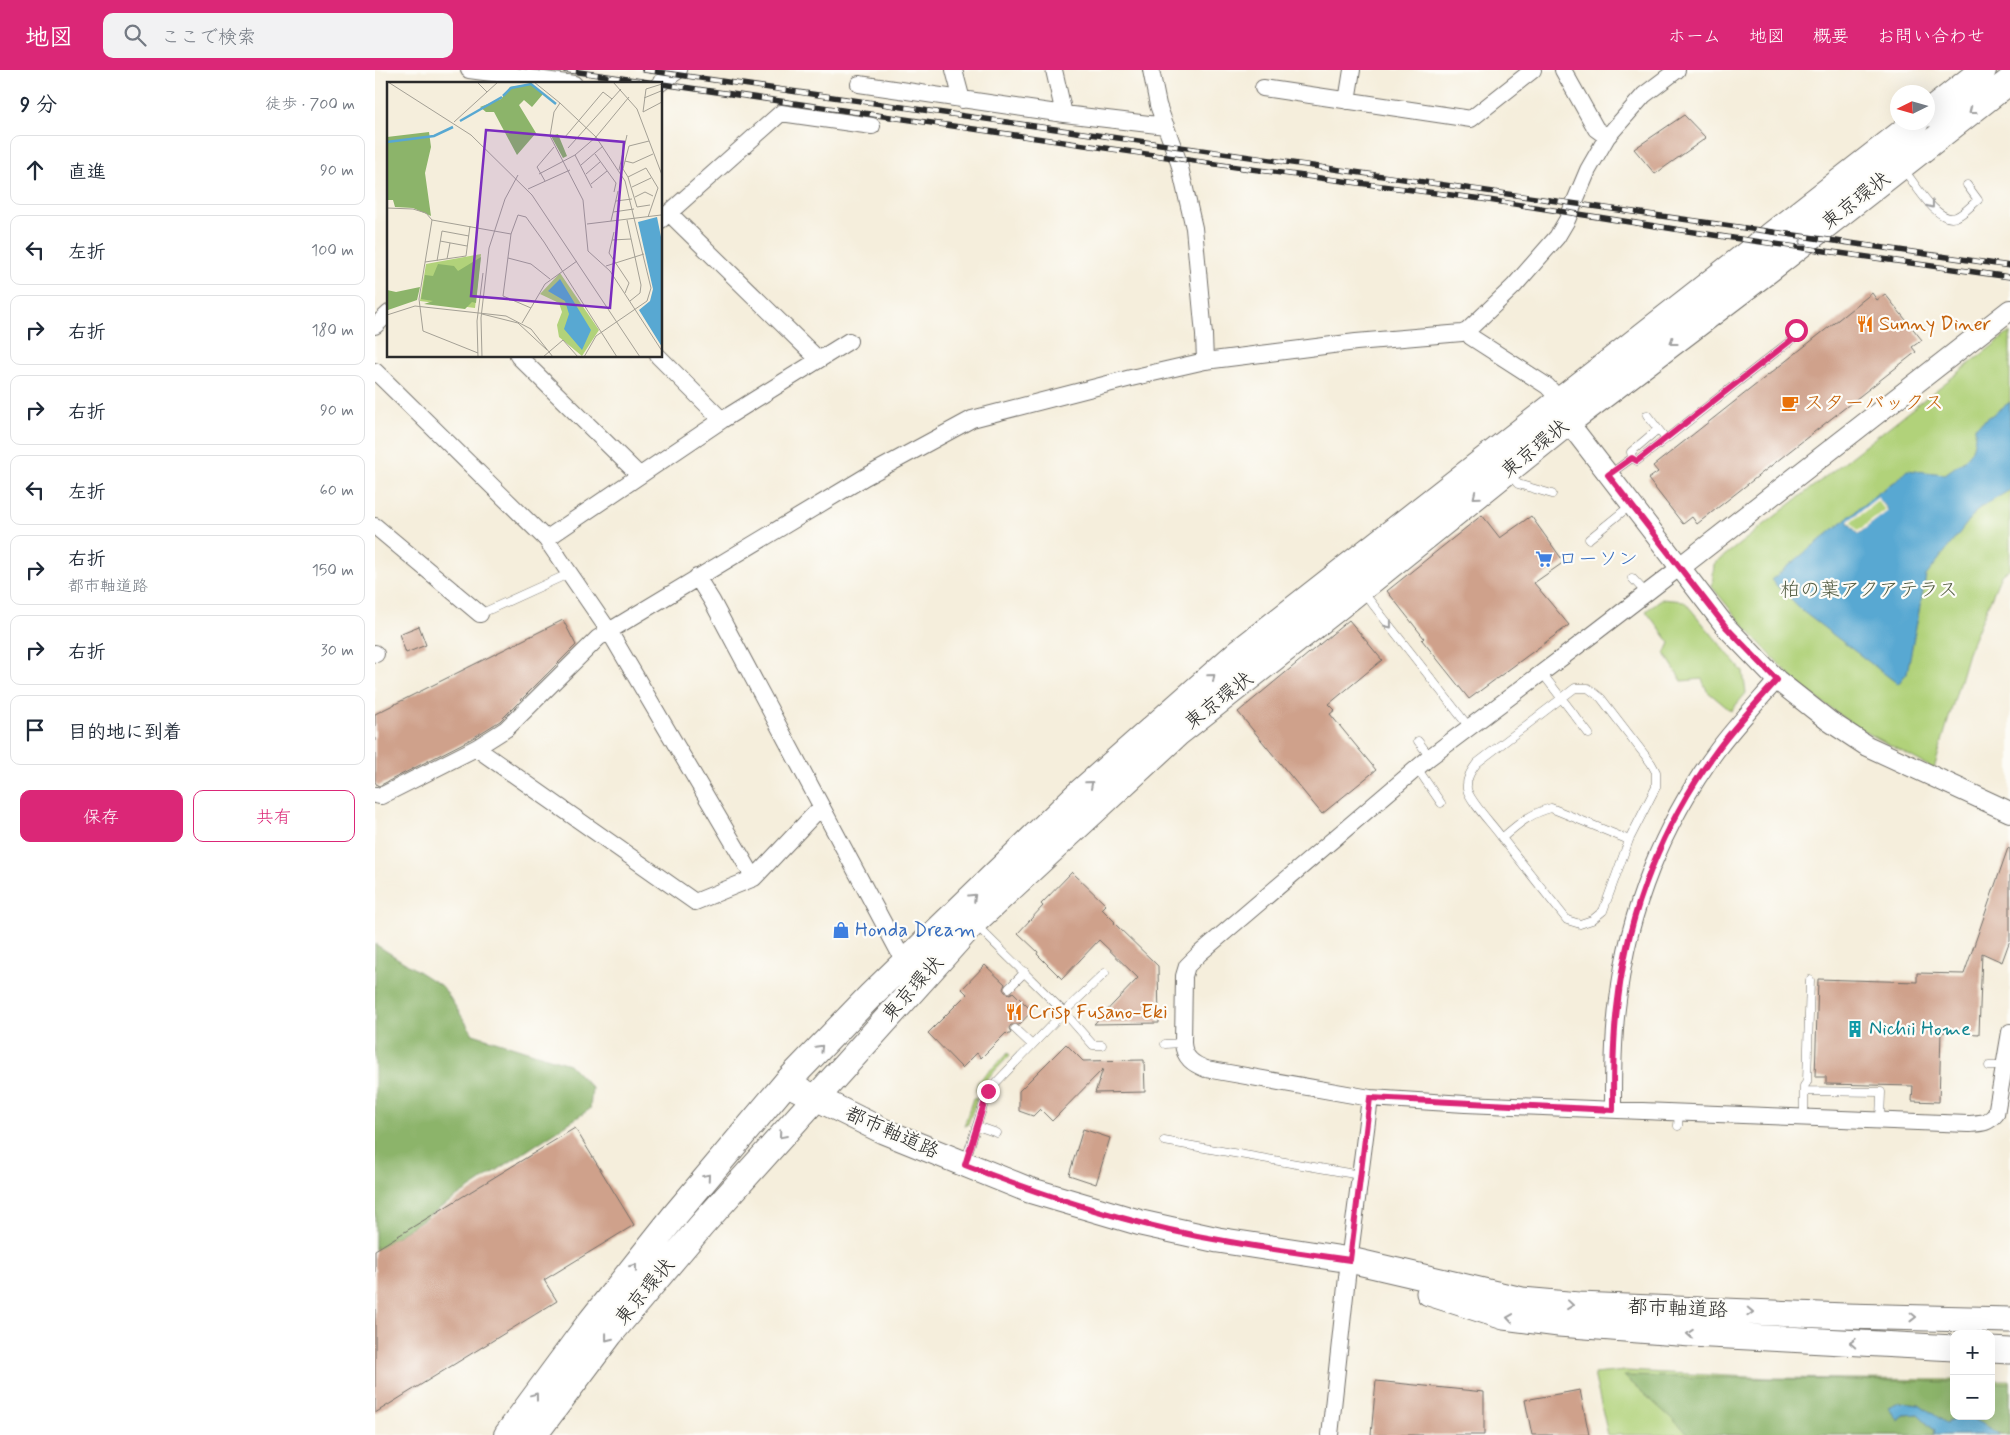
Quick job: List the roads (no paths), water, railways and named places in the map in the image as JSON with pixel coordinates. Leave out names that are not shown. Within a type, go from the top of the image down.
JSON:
[{"type":"highway","points":[[1935,108],[1983,70]]},
{"type":"highway","name":"東京環状","points":[[507,1435],[588,1325],[670,1221],[786,1083],[905,962],[1075,797],[1239,652],[1564,411],[1767,271],[2010,80]]},
{"type":"highway","name":"東京環状","points":[[535,1435],[610,1334],[701,1226],[973,923],[1178,733],[1507,472],[1564,411],[1906,130]]},
{"type":"main road","name":"都市軸道路","points":[[786,1083],[883,1131],[1029,1190],[1141,1223],[1218,1240],[1350,1260],[1522,1300],[1579,1305],[1845,1316],[2010,1320]]},
{"type":"main road","name":"都市軸道路","points":[[1350,1260],[1429,1293],[1504,1317],[1559,1324],[1691,1334],[1950,1348]]},
{"type":"main road","points":[[1995,1350],[2010,1351]]},
{"type":"street","points":[[469,70],[559,82]]},
{"type":"street","points":[[662,82],[679,70]]},
{"type":"street","points":[[954,70],[961,100]]},
{"type":"street","points":[[1054,70],[1064,114]]},
{"type":"street","points":[[1151,70],[1158,105],[1179,163],[1194,228],[1205,362]]},
{"type":"street","points":[[1347,101],[1352,70]]},
{"type":"street","points":[[1263,88],[1471,119],[1533,70]]},
{"type":"street","points":[[1563,70],[1596,129],[1607,137]]},
{"type":"street","points":[[375,796],[381,796],[476,748],[506,729],[609,630],[865,476],[972,419],[1131,378],[1205,362],[1356,342],[1467,331],[1514,286],[1557,237],[1567,220],[1588,170],[1607,137],[1644,95],[1677,70]]},
{"type":"street","points":[[859,84],[961,100],[1166,126]]},
{"type":"street","points":[[817,359],[665,216],[781,113],[872,126]]},
{"type":"street","points":[[2010,310],[1646,594],[1430,757],[1199,954],[1187,966],[1182,987],[1183,1050],[1188,1059],[1206,1069],[1370,1098],[1613,1110],[1678,1119],[1804,1117],[1968,1124],[1991,1121],[1999,1106],[1996,1066],[2010,1032]]},
{"type":"street","points":[[375,326],[387,315]]},
{"type":"street","points":[[1467,331],[1471,337],[1547,386],[1608,475],[1679,568],[1726,627],[1777,680],[1829,721],[1867,746],[2010,812]]},
{"type":"street","points":[[545,539],[722,420],[817,359],[849,341]]},
{"type":"street","points":[[520,358],[639,475]]},
{"type":"street","points":[[660,358],[722,420]]},
{"type":"street","points":[[375,371],[545,539],[609,630],[755,878]]},
{"type":"street","points":[[375,526],[480,614]]},
{"type":"street","points":[[697,577],[712,601],[905,962],[915,987]]},
{"type":"street","points":[[1613,1110],[1614,1033],[1618,999],[1630,938],[1646,881],[1677,813],[1701,772],[1735,728],[1777,680]]},
{"type":"street","points":[[476,748],[695,902],[755,878],[821,807]]},
{"type":"street","points":[[1330,1435],[1370,1098]]},
{"type":"lane","points":[[1901,166],[1935,211],[1944,217],[1952,219],[1958,217],[1978,200],[1967,185]]},
{"type":"lane","points":[[1632,458],[1637,461],[1799,334],[1796,330]]},
{"type":"lane","points":[[1647,415],[1666,438]]},
{"type":"lane","points":[[1632,458],[1631,452],[1658,429]]},
{"type":"lane","points":[[1608,475],[1632,458]]},
{"type":"lane","points":[[1507,472],[1517,484],[1552,494]]},
{"type":"lane","points":[[1589,539],[1631,505]]},
{"type":"lane","points":[[480,614],[568,574]]},
{"type":"lane","points":[[1632,578],[1646,594]]},
{"type":"lane","points":[[1361,589],[1469,727]]},
{"type":"lane","points":[[1542,673],[1589,734]]},
{"type":"lane","points":[[1575,688],[1589,688],[1601,698],[1656,772],[1656,787],[1629,840],[1603,911],[1592,920],[1580,924],[1567,920],[1503,838],[1467,789],[1469,774],[1477,763],[1561,698],[1575,688]]},
{"type":"lane","points":[[1418,741],[1430,757]]},
{"type":"lane","points":[[1417,768],[1441,803]]},
{"type":"lane","points":[[1503,838],[1529,816],[1551,808],[1629,840]]},
{"type":"lane","points":[[973,923],[984,931],[1025,972],[1093,1045],[1102,1045]]},
{"type":"lane","points":[[1009,988],[1025,972]]},
{"type":"lane","points":[[965,1165],[988,1091],[1064,1012],[1105,973]]},
{"type":"lane","points":[[1804,1117],[1810,980]]},
{"type":"lane","points":[[1015,1029],[1032,1045]]},
{"type":"lane","points":[[1165,1044],[1183,1043]]},
{"type":"lane","points":[[1804,1091],[1881,1092],[1880,1120]]},
{"type":"lane","points":[[977,1126],[997,1133]]},
{"type":"lane","points":[[1164,1141],[1361,1175]]},
{"type":"water","points":[[2010,402],[2010,490],[1978,509],[1926,576],[1907,673],[1898,684],[1802,611],[1771,580],[1907,470],[1945,474],[1959,464],[1968,455],[1974,444],[1975,427]],"holes":[[[1878,498],[1888,510],[1858,534],[1848,522]]]},
{"type":"water","points":[[1899,1402],[1919,1404],[1946,1423],[1953,1420],[1975,1420],[2001,1435],[1934,1435],[1935,1430],[1918,1414],[1904,1415],[1899,1421],[1888,1407]]},
{"type":"railway","points":[[565,70],[648,82]]},
{"type":"railway","points":[[644,70],[2010,266]]},
{"type":"railway","points":[[663,84],[1243,168],[1482,199],[1726,237],[2010,277]]},
{"type":"place","name":"Sunny Diner","points":[[1865,324]]},
{"type":"place","name":"スターバックス","points":[[1790,403]]},
{"type":"place","name":"ローソン","points":[[1544,559]]},
{"type":"place","name":"Honda Dream","points":[[841,930]]},
{"type":"place","name":"Crisp Fusano-Eki","points":[[1014,1012]]},
{"type":"place","name":"Nichii Home","points":[[1855,1029]]},
{"type":"park label","name":"柏の葉アクアテラス","points":[[1869,590]]}]
